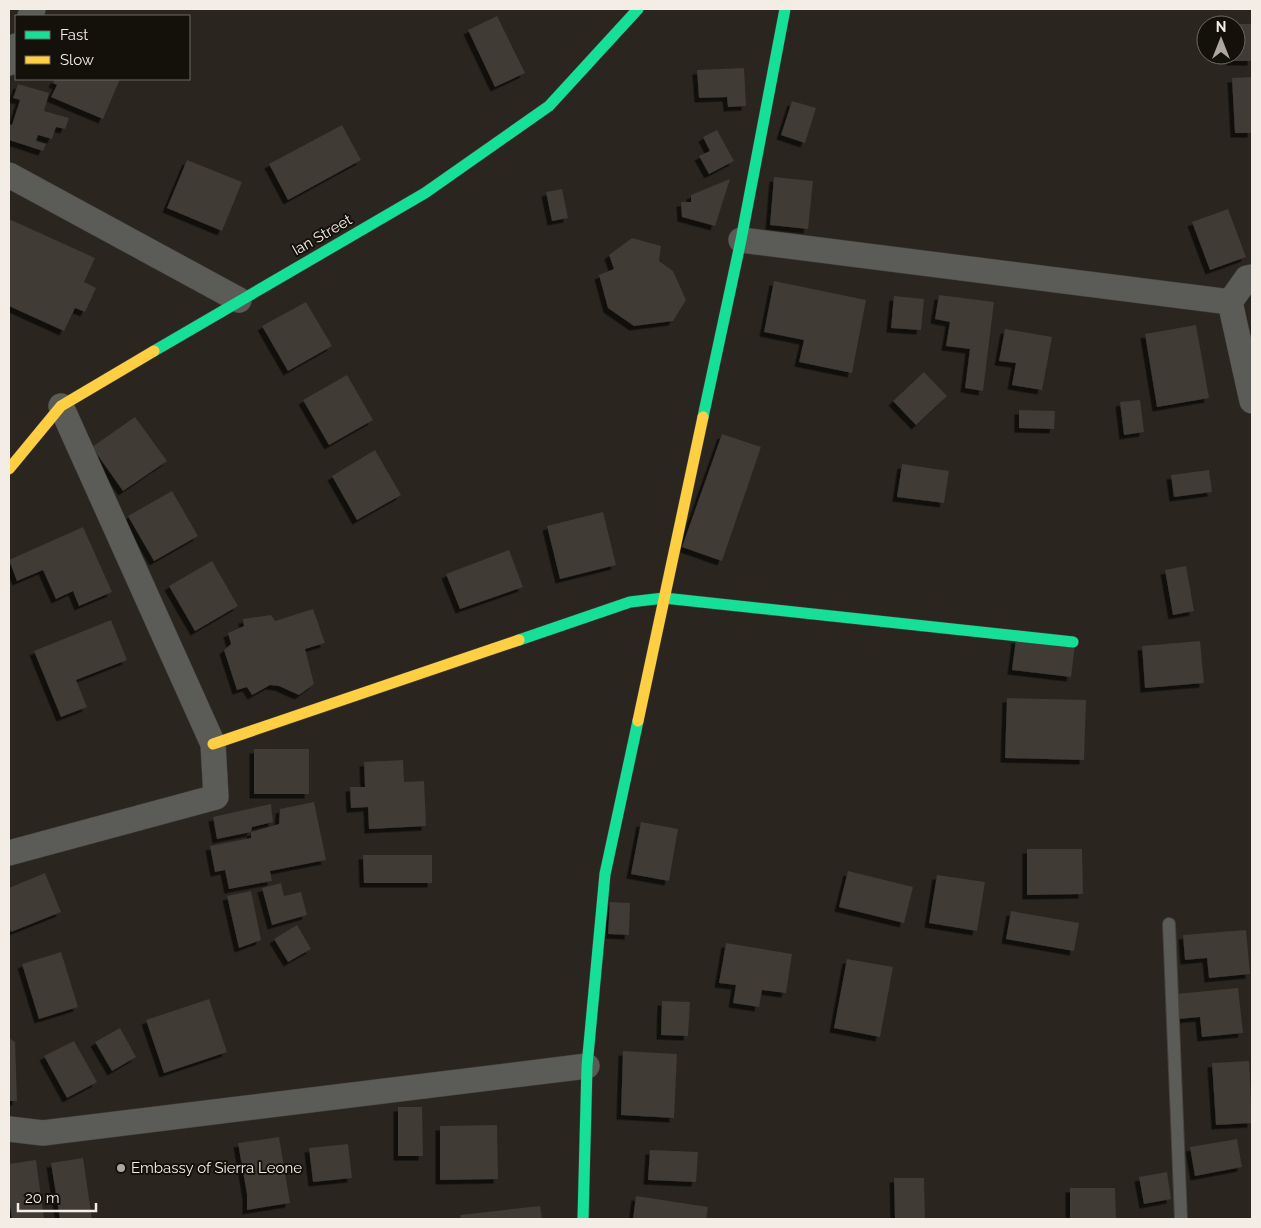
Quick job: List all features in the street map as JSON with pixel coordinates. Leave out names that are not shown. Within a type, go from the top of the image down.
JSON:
[{"type":"street","name":"Ian Street","points":[[9,469],[61,406],[239,300],[425,193],[549,106],[638,9]]},
{"type":"street","points":[[583,1219],[587,1066],[605,874],[741,240],[785,9]]},
{"type":"street","points":[[9,63],[15,48]]},
{"type":"street","points":[[9,175],[239,300]]},
{"type":"street","points":[[741,240],[1230,302]]},
{"type":"street","points":[[1252,277],[1247,278],[1230,302],[1252,401]]},
{"type":"street","points":[[9,853],[216,797],[214,744],[61,406]]},
{"type":"street","points":[[214,744],[630,602],[664,598],[1073,642]]},
{"type":"street","points":[[9,1129],[44,1132],[587,1066]]},
{"type":"lane","points":[[1169,924],[1181,1219]]},
{"type":"building","points":[[497,16],[525,73],[495,87],[468,30]]},
{"type":"building","points":[[1246,24],[1252,24],[1252,61],[1246,61]]},
{"type":"building","points":[[744,68],[746,106],[728,107],[727,97],[699,98],[697,70]]},
{"type":"building","points":[[1252,77],[1252,133],[1235,133],[1232,78]]},
{"type":"building","points":[[54,80],[120,80],[103,119],[51,97],[57,85],[53,83]]},
{"type":"building","points":[[18,84],[49,93],[44,111],[69,118],[65,129],[56,127],[52,139],[38,135],[36,141],[46,144],[43,151],[9,140],[9,124],[12,125],[20,100],[13,98]]},
{"type":"building","points":[[792,101],[816,108],[805,143],[781,135]]},
{"type":"building","points":[[342,125],[361,160],[288,200],[269,164]]},
{"type":"building","points":[[717,130],[734,161],[709,174],[699,156],[710,151],[703,137]]},
{"type":"building","points":[[187,160],[242,182],[222,231],[167,208]]},
{"type":"building","points":[[774,177],[813,181],[808,229],[770,225]]},
{"type":"building","points":[[730,179],[715,226],[682,217],[681,202],[691,202],[691,195]]},
{"type":"building","points":[[562,189],[568,218],[552,221],[546,192]]},
{"type":"building","points":[[1228,209],[1246,257],[1210,270],[1192,222]]},
{"type":"building","points":[[9,219],[95,258],[84,282],[96,288],[85,312],[75,308],[64,331],[9,306]]},
{"type":"building","points":[[632,238],[661,246],[659,261],[673,271],[686,300],[673,321],[634,326],[608,308],[599,275],[614,269],[609,255]]},
{"type":"building","points":[[774,281],[866,300],[852,373],[799,362],[804,340],[764,332]]},
{"type":"building","points":[[939,295],[994,302],[983,391],[965,388],[970,349],[946,346],[950,322],[935,319]]},
{"type":"building","points":[[894,296],[924,299],[921,330],[891,328]]},
{"type":"building","points":[[306,302],[332,346],[288,371],[262,326]]},
{"type":"building","points":[[1196,325],[1209,398],[1157,407],[1145,334]]},
{"type":"building","points":[[1005,329],[1052,337],[1042,390],[1012,385],[1016,363],[999,361]]},
{"type":"building","points":[[924,372],[947,396],[916,425],[893,401]]},
{"type":"building","points":[[347,375],[373,420],[329,445],[303,400]]},
{"type":"building","points":[[1140,400],[1144,432],[1124,435],[1120,402]]},
{"type":"building","points":[[1019,410],[1055,411],[1054,429],[1019,428]]},
{"type":"building","points":[[135,417],[167,461],[123,491],[92,447]]},
{"type":"building","points":[[722,434],[761,447],[722,561],[682,547]]},
{"type":"building","points":[[375,450],[401,495],[357,520],[332,476]]},
{"type":"building","points":[[902,464],[949,471],[944,503],[897,497]]},
{"type":"building","points":[[1209,470],[1212,492],[1174,497],[1171,475]]},
{"type":"building","points":[[172,491],[198,536],[154,561],[128,516]]},
{"type":"building","points":[[603,512],[616,565],[560,579],[547,526]]},
{"type":"building","points":[[83,527],[112,592],[79,606],[73,591],[56,599],[43,570],[17,581],[9,560]]},
{"type":"building","points":[[509,550],[523,587],[460,609],[446,574]]},
{"type":"building","points":[[212,561],[238,606],[195,631],[169,586]]},
{"type":"building","points":[[1186,566],[1194,611],[1173,615],[1165,570]]},
{"type":"building","points":[[313,609],[325,643],[305,649],[314,684],[299,695],[279,686],[270,685],[252,695],[247,687],[237,690],[224,650],[231,644],[228,633],[244,626],[243,619],[271,615],[275,621]]},
{"type":"building","points":[[111,620],[127,660],[76,680],[87,707],[61,717],[34,651]]},
{"type":"building","points":[[1016,639],[1075,645],[1071,677],[1012,670]]},
{"type":"building","points":[[1200,641],[1204,683],[1145,688],[1142,646]]},
{"type":"building","points":[[1007,698],[1086,700],[1084,760],[1005,758]]},
{"type":"building","points":[[254,749],[309,749],[309,794],[254,794]]},
{"type":"building","points":[[403,760],[404,782],[424,781],[426,826],[369,829],[368,807],[351,808],[350,787],[365,787],[364,762]]},
{"type":"building","points":[[314,802],[326,860],[270,871],[272,881],[229,889],[225,870],[215,872],[210,846],[251,838],[251,832],[279,824],[280,809]]},
{"type":"building","points":[[271,804],[273,822],[252,827],[251,832],[217,839],[213,817]]},
{"type":"building","points":[[641,822],[678,829],[669,881],[631,874]]},
{"type":"building","points":[[1027,849],[1082,849],[1083,894],[1027,895]]},
{"type":"building","points":[[363,855],[432,855],[432,883],[364,883]]},
{"type":"building","points":[[848,871],[913,887],[904,923],[839,907]]},
{"type":"building","points":[[45,873],[61,912],[11,932],[9,926],[9,888]]},
{"type":"building","points":[[937,875],[985,882],[977,931],[929,923]]},
{"type":"building","points":[[281,883],[284,896],[301,892],[307,915],[272,925],[262,888]]},
{"type":"building","points":[[251,891],[261,940],[239,948],[227,896]]},
{"type":"building","points":[[610,902],[630,903],[629,935],[608,934]]},
{"type":"building","points":[[1011,911],[1079,923],[1074,951],[1006,939]]},
{"type":"building","points":[[297,925],[311,949],[288,962],[274,939]]},
{"type":"building","points":[[1246,930],[1250,974],[1209,978],[1207,958],[1185,960],[1183,935]]},
{"type":"building","points":[[726,943],[792,954],[786,993],[762,990],[759,1007],[733,1003],[736,985],[719,983]]},
{"type":"building","points":[[61,952],[78,1007],[39,1019],[22,964]]},
{"type":"building","points":[[847,959],[893,967],[880,1037],[834,1028]]},
{"type":"building","points":[[1238,988],[1243,1033],[1202,1037],[1200,1017],[1178,1019],[1176,994]]},
{"type":"building","points":[[209,999],[227,1052],[164,1073],[146,1020]]},
{"type":"building","points":[[662,1001],[690,1002],[688,1036],[661,1035]]},
{"type":"building","points":[[120,1028],[136,1057],[112,1071],[95,1042]]},
{"type":"building","points":[[9,1038],[15,1042],[17,1101],[9,1101]]},
{"type":"building","points":[[74,1041],[97,1082],[67,1098],[44,1056]]},
{"type":"building","points":[[623,1051],[677,1054],[674,1118],[621,1115]]},
{"type":"building","points":[[1249,1061],[1252,1123],[1216,1125],[1212,1063]]},
{"type":"building","points":[[398,1107],[422,1107],[423,1156],[398,1156]]},
{"type":"building","points":[[497,1125],[498,1179],[440,1180],[440,1126]]},
{"type":"building","points":[[279,1137],[290,1203],[247,1210],[247,1194],[238,1143]]},
{"type":"building","points":[[1237,1139],[1242,1167],[1195,1176],[1190,1147]]},
{"type":"building","points":[[348,1144],[352,1178],[313,1182],[309,1148]]},
{"type":"building","points":[[650,1150],[698,1152],[696,1182],[648,1180]]},
{"type":"building","points":[[83,1158],[92,1219],[60,1219],[51,1163]]},
{"type":"building","points":[[36,1160],[44,1219],[12,1219],[9,1199],[9,1164]]},
{"type":"building","points":[[1167,1172],[1171,1199],[1144,1204],[1139,1177]]},
{"type":"building","points":[[894,1178],[924,1178],[925,1219],[895,1219]]},
{"type":"building","points":[[1070,1188],[1115,1188],[1116,1219],[1070,1219]]},
{"type":"building","points":[[636,1196],[708,1207],[706,1219],[633,1219]]},
{"type":"building","points":[[540,1206],[542,1219],[461,1219],[460,1215]]},
{"type":"traffic: fast","points":[[154,351],[425,193],[549,106],[638,9]]},
{"type":"traffic: fast","points":[[703,417],[741,240],[785,9]]},
{"type":"traffic: fast","points":[[519,640],[630,602],[664,598],[1073,642]]},
{"type":"traffic: fast","points":[[583,1219],[587,1066],[605,874],[638,721]]},
{"type":"traffic: slow","points":[[9,469],[61,406],[154,351]]},
{"type":"traffic: slow","points":[[638,721],[703,417]]},
{"type":"traffic: slow","points":[[213,744],[519,640]]},
{"type":"place","name":"Embassy of Sierra Leone","points":[[121,1168]]}]
